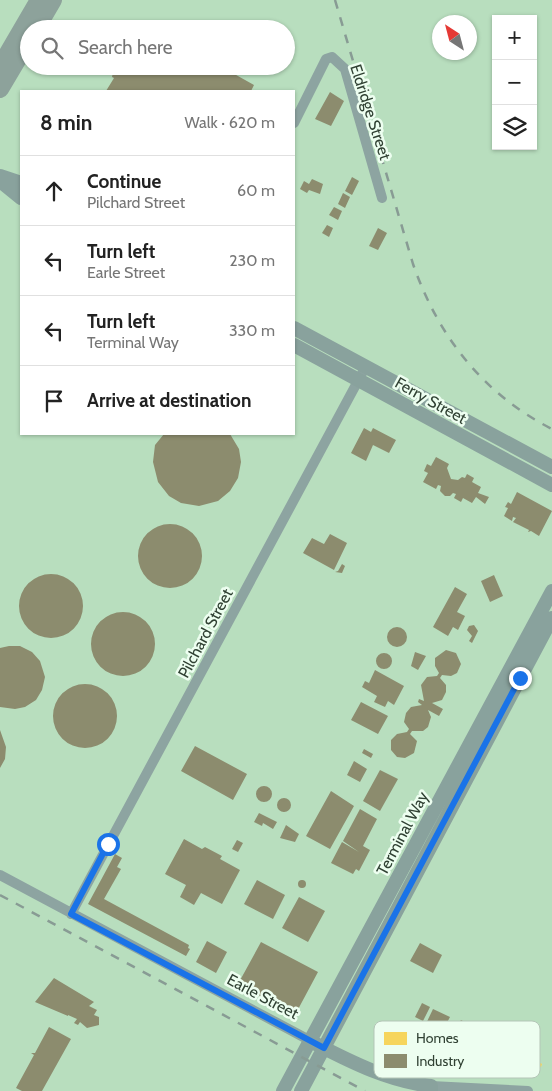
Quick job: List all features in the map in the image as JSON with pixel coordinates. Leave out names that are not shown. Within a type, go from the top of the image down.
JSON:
[{"type":"highway","points":[[27,20],[39,0]]},
{"type":"highway","points":[[41,20],[53,0]]},
{"type":"highway","points":[[0,67],[20,33]]},
{"type":"highway","points":[[0,89],[20,55]]},
{"type":"main road","points":[[0,176],[20,183]]},
{"type":"main road","points":[[0,181],[20,197]]},
{"type":"main road","name":"Ferry Street","points":[[295,329],[552,467]]},
{"type":"main road","name":"Ferry Street","points":[[295,346],[552,485]]},
{"type":"main road","name":"Terminal Way","points":[[283,1091],[552,591]]},
{"type":"main road","name":"Terminal Way","points":[[301,1091],[552,618]]},
{"type":"main road","name":"Earle Street","points":[[311,1041],[344,1060],[374,1071]]},
{"type":"main road","name":"Earle Street","points":[[397,1078],[431,1088]]},
{"type":"street","name":"Eldridge Street","points":[[295,121],[326,59],[332,57],[340,62],[345,69],[382,198]]},
{"type":"street","name":"Pilchard Street","points":[[71,914],[366,366]]},
{"type":"street","name":"Earle Street","points":[[0,875],[311,1041]]},
{"type":"street","name":"Earle Street","points":[[431,1088],[528,1091]]},
{"type":"shaded area","points":[[0,0],[552,0],[552,1091],[0,1091]]},
{"type":"building: Industry","points":[[112,75],[236,75],[254,85],[252,90],[107,90],[114,78]]},
{"type":"building: Industry","points":[[330,92],[344,101],[331,126],[315,119]]},
{"type":"building: Industry","points":[[352,177],[359,181],[352,195],[345,191]]},
{"type":"building: Industry","points":[[312,179],[323,184],[320,194],[309,190],[307,193],[300,189],[304,181],[309,184]]},
{"type":"building: Industry","points":[[343,193],[350,197],[345,208],[338,204]]},
{"type":"building: Industry","points":[[334,207],[342,211],[338,220],[329,215]]},
{"type":"building: Industry","points":[[327,225],[333,228],[329,237],[322,233]]},
{"type":"building: Industry","points":[[378,228],[387,233],[378,250],[369,246]]},
{"type":"building: Industry","points":[[364,428],[371,432],[373,428],[396,440],[389,453],[373,445],[366,461],[351,453]]},
{"type":"building: Industry","points":[[163,435],[231,435],[239,449],[241,462],[238,478],[230,491],[218,501],[199,506],[181,503],[169,496],[158,482],[153,462],[155,445]]},
{"type":"building: Industry","points":[[436,457],[449,464],[447,468],[451,479],[465,478],[467,474],[474,478],[472,482],[481,487],[478,493],[489,497],[485,504],[476,497],[472,503],[463,498],[461,502],[454,498],[456,494],[453,493],[450,496],[445,496],[440,491],[441,486],[438,485],[436,489],[423,482],[428,473],[424,471],[427,464],[431,466]]},
{"type":"building: Industry","points":[[517,492],[552,511],[539,536],[531,531],[528,532],[529,530],[513,522],[516,518],[513,517],[512,521],[504,516],[508,508],[505,507],[508,502],[511,504]]},
{"type":"building: Industry","points":[[170,524],[188,530],[196,538],[202,556],[196,574],[188,582],[170,588],[152,582],[144,574],[138,556],[144,538],[152,530]]},
{"type":"building: Industry","points":[[330,534],[347,543],[334,570],[303,553],[312,538],[324,544]]},
{"type":"building: Industry","points":[[342,564],[345,566],[342,573],[335,572],[338,571]]},
{"type":"building: Industry","points":[[51,574],[69,580],[77,588],[83,606],[77,624],[69,632],[51,638],[33,632],[25,624],[19,606],[25,588],[33,580]]},
{"type":"building: Industry","points":[[494,575],[503,596],[490,602],[481,581]]},
{"type":"building: Industry","points":[[455,587],[467,594],[457,612],[465,616],[458,630],[453,627],[448,636],[433,627]]},
{"type":"building: Industry","points":[[123,612],[141,618],[149,626],[155,644],[149,662],[141,670],[123,676],[105,670],[97,662],[91,644],[97,626],[105,618]]},
{"type":"building: Industry","points":[[474,625],[478,631],[472,643],[469,641],[472,636],[467,630],[469,626]]},
{"type":"building: Industry","points":[[397,627],[404,630],[407,637],[404,644],[397,647],[390,644],[387,637],[390,630]]},
{"type":"building: Industry","points":[[20,646],[32,652],[40,661],[45,677],[42,690],[36,700],[25,707],[15,709],[0,707],[0,648]]},
{"type":"building: Industry","points":[[446,650],[456,653],[461,664],[457,673],[451,676],[442,675],[440,678],[446,685],[446,692],[442,700],[432,703],[443,709],[439,716],[428,710],[431,717],[428,727],[423,731],[412,731],[410,734],[417,741],[414,753],[405,758],[397,757],[391,750],[391,740],[397,734],[407,732],[409,729],[404,722],[406,713],[411,707],[422,705],[418,702],[419,699],[424,701],[421,685],[427,677],[437,676],[439,673],[435,666],[435,658]]},
{"type":"building: Industry","points":[[415,652],[426,656],[418,670],[411,666]]},
{"type":"building: Industry","points":[[381,653],[387,653],[392,658],[390,667],[381,669],[376,664],[376,658]]},
{"type":"building: Industry","points":[[375,670],[404,686],[394,705],[388,701],[385,707],[374,702],[377,696],[362,687],[365,681],[369,683]]},
{"type":"building: Industry","points":[[85,684],[103,690],[111,698],[117,716],[111,734],[103,742],[85,748],[67,742],[59,734],[53,716],[59,698],[67,690]]},
{"type":"building: Industry","points":[[361,702],[388,716],[378,734],[351,720]]},
{"type":"building: Industry","points":[[0,730],[6,747],[5,759],[0,768]]},
{"type":"building: Industry","points":[[195,746],[247,774],[233,800],[181,771]]},
{"type":"building: Industry","points":[[364,749],[373,754],[371,758],[362,753]]},
{"type":"building: Industry","points":[[354,761],[367,769],[360,782],[347,775]]},
{"type":"building: Industry","points":[[380,770],[398,779],[380,811],[363,801]]},
{"type":"building: Industry","points":[[261,786],[267,786],[272,791],[270,800],[261,802],[256,797],[256,791]]},
{"type":"building: Industry","points":[[331,791],[354,806],[330,849],[306,836]]},
{"type":"building: Industry","points":[[281,798],[287,798],[291,805],[287,812],[281,812],[277,808],[277,802]]},
{"type":"building: Industry","points":[[360,809],[377,819],[363,846],[370,850],[359,871],[356,869],[353,874],[331,863],[342,842],[359,852],[343,841]]},
{"type":"building: Industry","points":[[259,813],[277,822],[273,829],[263,823],[262,826],[254,822]]},
{"type":"building: Industry","points":[[286,825],[299,834],[295,842],[280,838]]},
{"type":"building: Industry","points":[[184,839],[202,849],[205,847],[222,856],[220,859],[240,870],[222,904],[201,893],[194,905],[180,897],[186,885],[165,874]]},
{"type":"building: Industry","points":[[237,840],[243,843],[238,852],[232,849]]},
{"type":"building: Industry","points":[[115,854],[122,858],[117,867],[121,869],[104,899],[189,945],[188,948],[190,949],[186,956],[88,904]]},
{"type":"building: Industry","points":[[257,880],[285,895],[273,919],[244,904]]},
{"type":"building: Industry","points":[[302,880],[306,884],[302,888],[298,884]]},
{"type":"building: Industry","points":[[299,897],[325,911],[308,942],[282,928]]},
{"type":"building: Industry","points":[[207,941],[227,952],[216,973],[196,962]]},
{"type":"building: Industry","points":[[261,942],[318,972],[295,1015],[238,984]]},
{"type":"building: Industry","points":[[420,943],[442,955],[433,973],[410,961]]},
{"type":"building: Industry","points":[[54,978],[94,1002],[89,1006],[97,1010],[94,1015],[99,1017],[99,1025],[87,1028],[80,1022],[78,1025],[74,1023],[77,1019],[35,1002]]},
{"type":"building: Industry","points":[[422,1003],[430,1007],[423,1021],[415,1017]]},
{"type":"building: Industry","points":[[433,1009],[450,1017],[448,1021],[427,1021]]},
{"type":"building: Industry","points":[[49,1027],[71,1039],[42,1091],[22,1091],[16,1088],[34,1055],[31,1053],[35,1053]]},
{"type":"railway","points":[[335,0],[413,264],[423,290],[450,339],[484,380],[527,415],[552,429]]},
{"type":"railway","points":[[0,895],[365,1091]]},
{"type":"route","points":[[108,844],[71,914],[324,1048],[520,678]]}]
